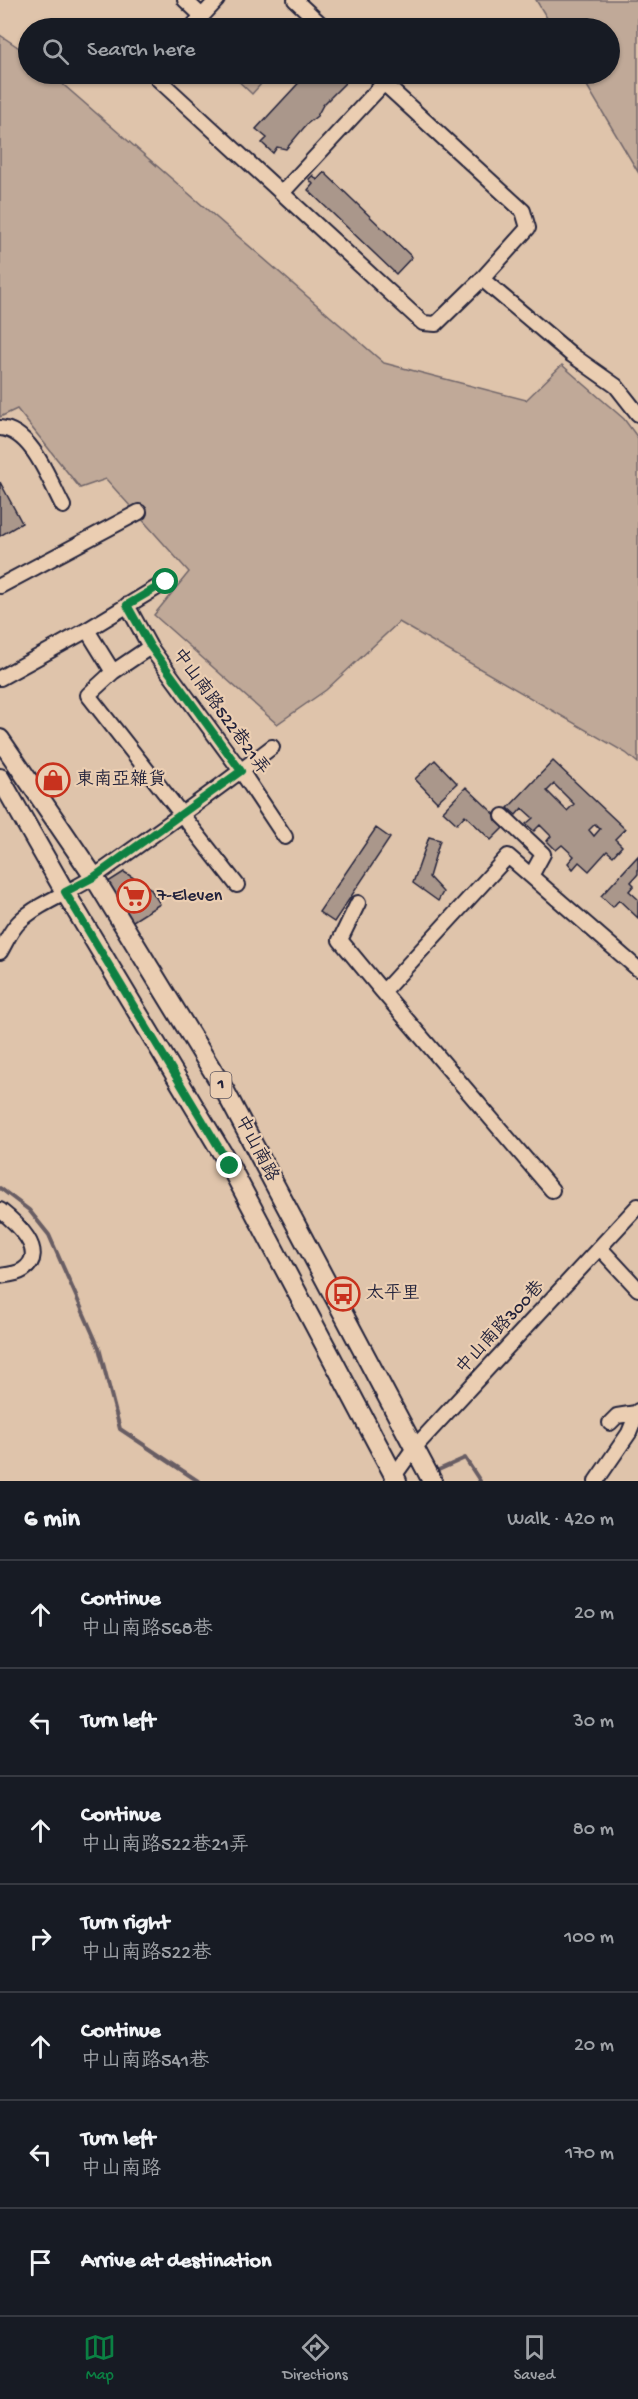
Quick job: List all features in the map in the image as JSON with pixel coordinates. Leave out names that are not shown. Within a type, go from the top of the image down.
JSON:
[{"type":"main road","name":"中山南路","points":[[0,739],[5,758],[94,877],[225,1091],[432,1481]]},
{"type":"main road","name":"中山南路","points":[[0,778],[65,892],[230,1166],[395,1478]]},
{"type":"street","points":[[184,0],[202,16],[217,0]]},
{"type":"street","points":[[295,0],[315,18]]},
{"type":"street","points":[[163,84],[423,323],[436,324],[482,279],[528,228],[523,211],[385,84]]},
{"type":"street","points":[[282,193],[374,84]]},
{"type":"street","points":[[482,279],[572,355],[616,386],[638,414]]},
{"type":"street","points":[[0,428],[11,429],[27,441],[63,506]]},
{"type":"street","points":[[0,586],[139,512]]},
{"type":"street","points":[[0,678],[87,630],[166,582]]},
{"type":"street","points":[[127,605],[150,646]]},
{"type":"street","points":[[87,630],[113,672]]},
{"type":"street","name":"中山南路522巷21弄","points":[[180,816],[88,695],[113,672],[150,646],[241,771],[285,837]]},
{"type":"street","points":[[0,952],[6,938],[20,921],[65,892],[94,877],[272,747]]},
{"type":"street","points":[[180,816],[237,885]]},
{"type":"street","points":[[503,816],[543,854],[531,876]]},
{"type":"street","points":[[383,992],[508,856],[638,969]]},
{"type":"street","points":[[358,903],[340,940],[552,1190]]},
{"type":"street","name":"中山南路300巷","points":[[395,1478],[414,1448],[638,1206]]},
{"type":"street","points":[[0,1210],[21,1227],[33,1250],[31,1262],[23,1270],[0,1276]]},
{"type":"street","points":[[600,1248],[638,1289]]},
{"type":"street","points":[[610,1423],[617,1416],[637,1412]]},
{"type":"street","points":[[596,1481],[629,1432],[637,1412]]},
{"type":"shaded area","points":[[536,0],[638,0],[638,172],[586,84],[620,84],[620,18],[547,18]]},
{"type":"shaded area","points":[[0,35],[18,47],[18,84],[63,84],[384,363],[526,400],[562,365],[624,419],[638,438],[638,763],[626,753],[399,622],[326,690],[277,724],[154,615],[189,572],[106,479],[80,488],[17,409],[0,417]]},
{"type":"shaded area","points":[[242,84],[261,84],[252,94]]},
{"type":"building","points":[[298,84],[344,84],[286,149],[277,147],[273,153],[262,143],[267,138],[256,129]]},
{"type":"building","points":[[324,172],[412,257],[396,274],[308,190],[313,184],[309,179],[313,175],[317,180]]},
{"type":"building","points":[[0,482],[22,523],[0,536]]},
{"type":"building","points":[[435,760],[457,783],[437,802],[415,779]]},
{"type":"building","points":[[553,761],[625,829],[615,839],[622,846],[613,856],[607,851],[589,871],[579,862],[573,869],[568,863],[574,856],[562,845],[556,850],[547,841],[551,836],[540,825],[534,831],[526,824],[533,818],[522,808],[516,815],[508,808]],"holes":[[[554,784],[574,804],[567,811],[547,791]],[[595,824],[600,829],[594,836],[589,830]]]},
{"type":"building","points":[[466,787],[506,825],[491,840],[465,815],[457,824],[443,811]]},
{"type":"building","points":[[376,828],[390,838],[334,922],[319,912]]},
{"type":"building","points":[[429,837],[440,840],[429,877],[443,892],[438,901],[413,883]]},
{"type":"building","points":[[638,856],[638,874],[631,882],[634,885],[629,891],[638,899],[638,918],[619,900],[613,907],[601,896]]},
{"type":"building","name":"7-Eleven","points":[[124,872],[150,888],[160,904],[130,923],[105,884]]},
{"type":"waterway","points":[[0,1188],[29,1210],[49,1235],[99,1348],[120,1429],[198,1481]]},
{"type":"waterway","points":[[434,1472],[465,1458],[480,1481]]},
{"type":"place","name":"東南亞雜貨","points":[[53,780]]},
{"type":"place","name":"7-Eleven","points":[[134,896]]},
{"type":"place","name":"太平里","points":[[343,1294]]},
{"type":"route","points":[[166,582],[127,605],[150,646],[241,771],[94,877],[65,892],[230,1166]]}]
